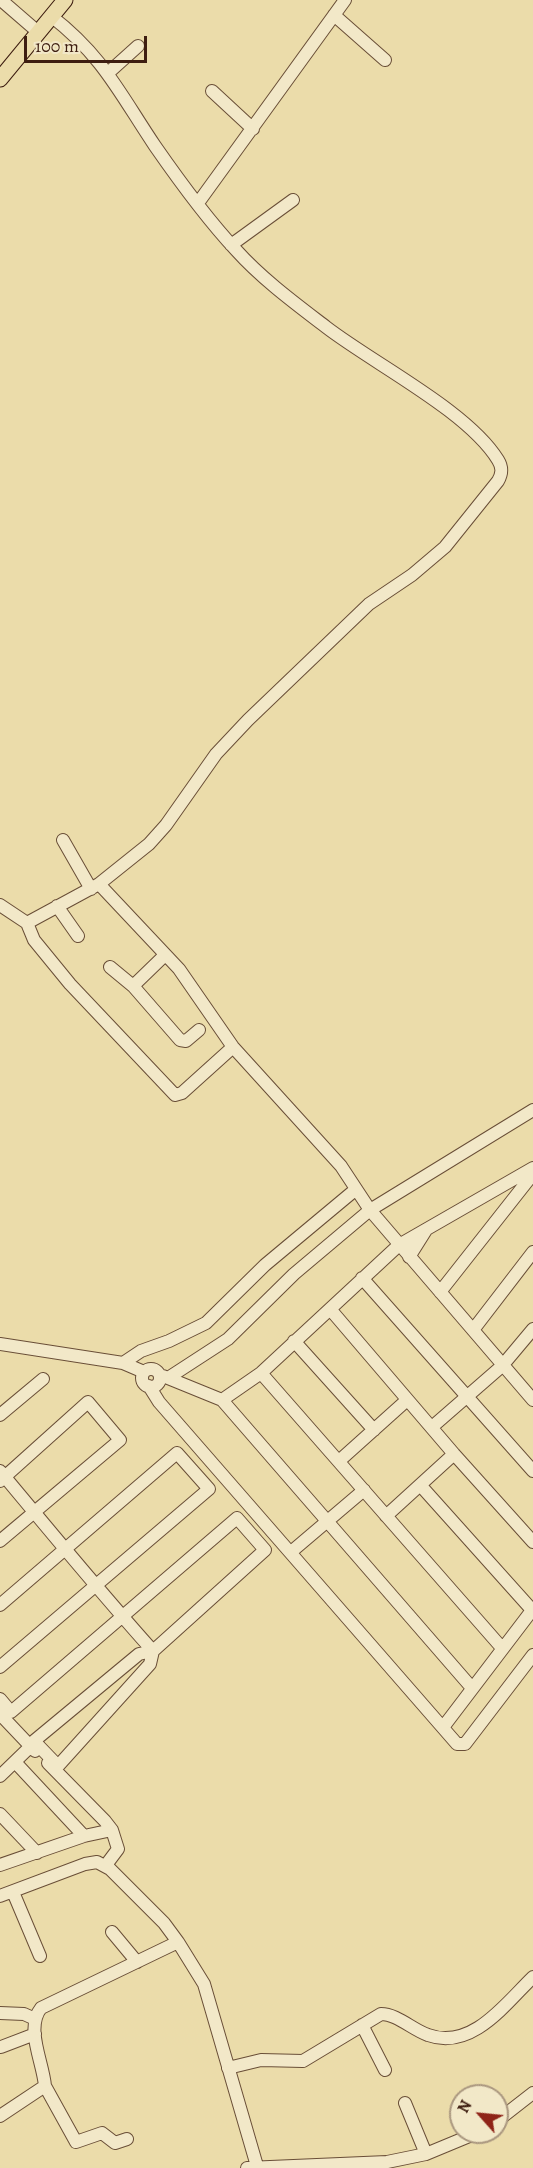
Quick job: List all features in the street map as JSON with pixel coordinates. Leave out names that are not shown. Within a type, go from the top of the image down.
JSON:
[{"type":"main road","points":[[0,80],[65,0]]},
{"type":"street","points":[[1,0],[38,32]]},
{"type":"street","points":[[198,203],[345,0]]},
{"type":"street","points":[[334,15],[386,60]]},
{"type":"street","points":[[27,923],[95,886],[154,838],[216,754],[295,672],[380,594],[412,575],[445,547],[502,474],[498,460],[456,417],[325,326],[258,271],[231,245],[156,147],[108,74],[81,40],[51,16]]},
{"type":"street","points":[[108,74],[138,46]]},
{"type":"street","points":[[212,91],[253,129]]},
{"type":"street","points":[[231,245],[293,200]]},
{"type":"street","points":[[63,840],[95,886],[179,969],[233,1047],[346,1172],[370,1210],[533,1400]]},
{"type":"street","points":[[0,905],[27,923],[33,940],[70,984],[175,1095],[182,1093],[233,1047]]},
{"type":"street","points":[[57,906],[78,936]]},
{"type":"street","points":[[134,986],[165,955]]},
{"type":"street","points":[[110,967],[134,986],[180,1040],[186,1041],[199,1030]]},
{"type":"street","points":[[149,1386],[158,1384],[164,1377],[228,1339],[294,1274],[370,1210],[533,1110]]},
{"type":"street","points":[[222,1400],[261,1373],[399,1245],[533,1168]]},
{"type":"street","points":[[440,1292],[533,1174]]},
{"type":"street","points":[[123,1363],[141,1351],[170,1341],[206,1323],[266,1265],[354,1187]]},
{"type":"street","points":[[409,1257],[427,1229]]},
{"type":"street","points":[[473,1330],[533,1252]]},
{"type":"street","points":[[363,1278],[533,1471]]},
{"type":"street","points":[[330,1309],[533,1542]]},
{"type":"street","points":[[432,1427],[502,1366],[533,1329]]},
{"type":"street","points":[[294,1341],[374,1430]]},
{"type":"street","points":[[0,1344],[123,1363],[144,1372],[155,1369],[164,1377],[222,1400],[472,1688]]},
{"type":"street","points":[[144,1372],[143,1381],[159,1402],[444,1726],[457,1744],[465,1744],[533,1655]]},
{"type":"street","points":[[261,1373],[502,1648]]},
{"type":"street","points":[[0,1415],[43,1379]]},
{"type":"street","points":[[339,1461],[407,1400]]},
{"type":"street","points":[[0,1541],[35,1512],[120,1440],[88,1402],[2,1476],[35,1512],[153,1651]]},
{"type":"street","points":[[0,1605],[177,1453],[209,1489],[0,1667]]},
{"type":"street","points":[[386,1516],[454,1454]]},
{"type":"street","points":[[421,1486],[533,1610],[444,1726]]},
{"type":"street","points":[[291,1552],[364,1490]]},
{"type":"street","points":[[0,1699],[11,1712],[237,1518],[265,1550],[153,1651],[139,1654],[34,1741],[58,1766],[150,1664],[153,1651]]},
{"type":"street","points":[[0,1714],[112,1830],[118,1849],[106,1865]]},
{"type":"street","points":[[0,1776],[31,1746]]},
{"type":"street","points":[[15,1762],[84,1836]]},
{"type":"street","points":[[0,1814],[36,1853]]},
{"type":"street","points":[[0,1865],[84,1836],[112,1830]]},
{"type":"street","points":[[0,1896],[85,1864],[97,1862],[106,1865],[164,1923],[204,1984],[228,2068],[252,2167],[379,2162],[426,2154],[450,2144]]},
{"type":"street","points":[[13,1892],[40,1956]]},
{"type":"street","points":[[112,1932],[137,1962]]},
{"type":"street","points":[[127,2139],[115,2143],[104,2133],[79,2142],[73,2140],[45,2086],[35,2034],[35,2019],[47,2003],[178,1942]]},
{"type":"street","points":[[228,2068],[261,2060],[303,2061],[362,2025],[385,2014],[428,2035],[460,2037],[482,2026],[533,1977]]},
{"type":"street","points":[[0,2013],[24,2014],[35,2019]]},
{"type":"street","points":[[362,2025],[385,2070]]},
{"type":"street","points":[[1,2048],[35,2034]]},
{"type":"street","points":[[0,2116],[45,2086]]},
{"type":"street","points":[[509,2112],[533,2093]]},
{"type":"street","points":[[405,2103],[426,2154]]}]
